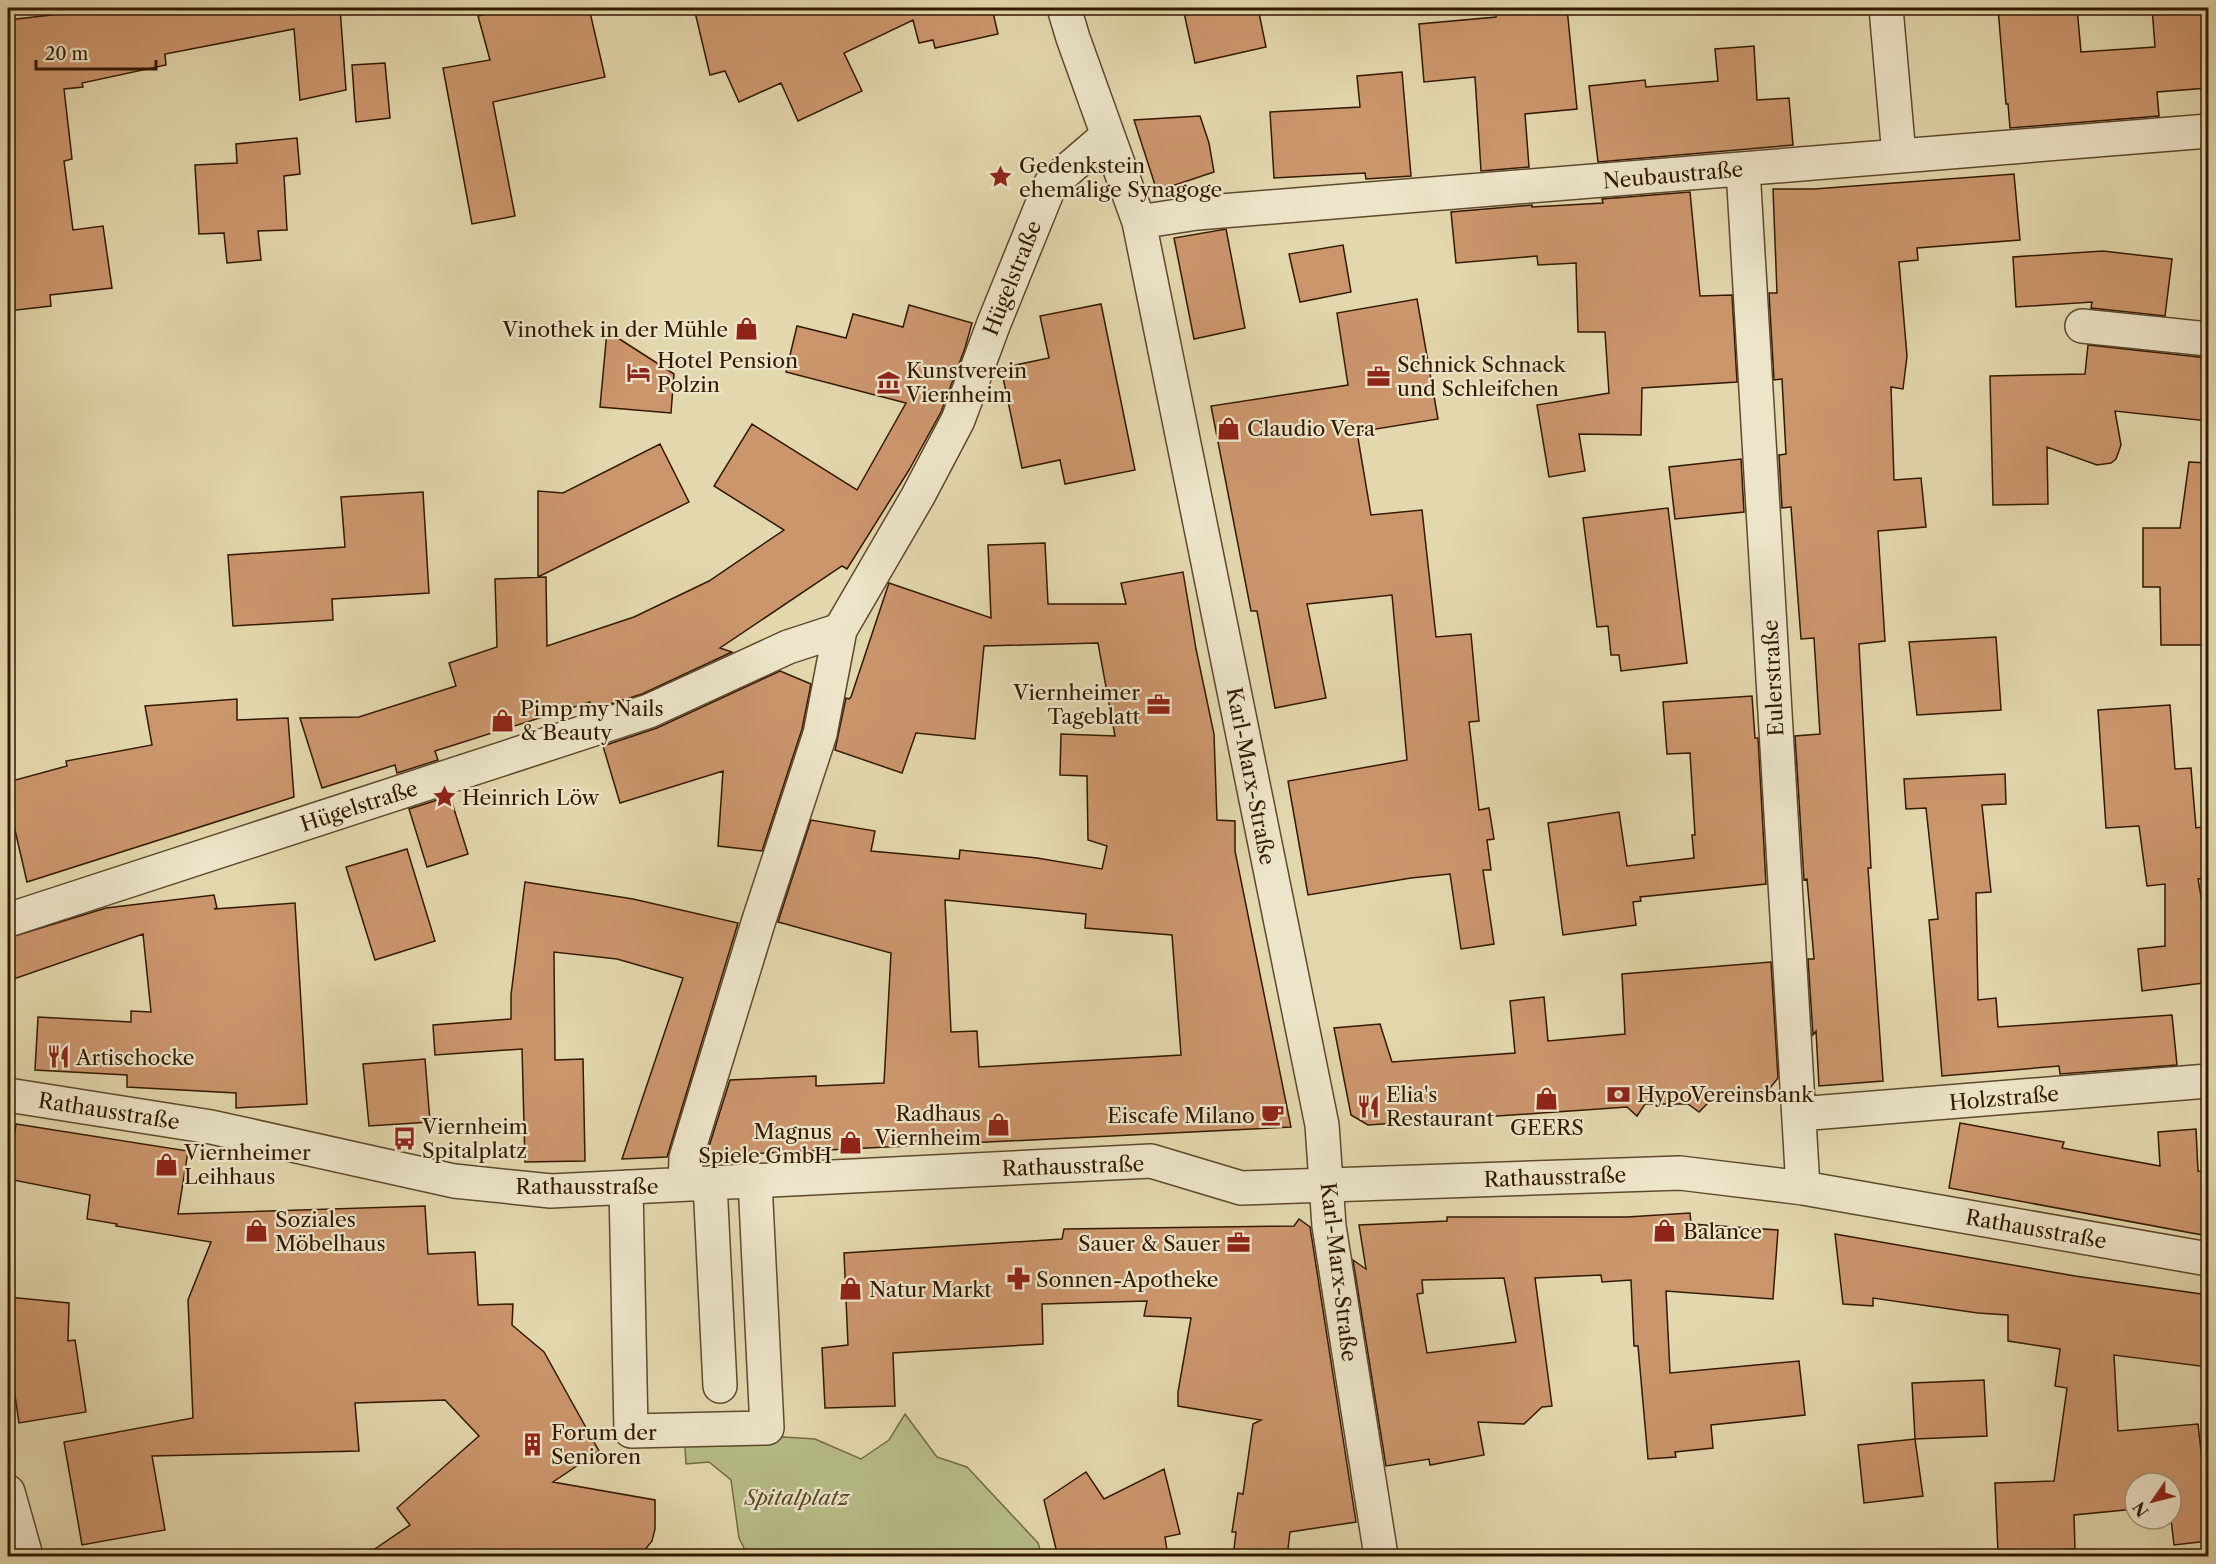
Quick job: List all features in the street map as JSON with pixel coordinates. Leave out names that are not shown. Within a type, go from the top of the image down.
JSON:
[{"type":"street","name":"Karl-Marx-Straße","points":[[1064,8],[1139,222],[1322,1125],[1329,1226],[1381,1557]]},
{"type":"street","points":[[1886,8],[1899,156]]},
{"type":"street","name":"Neubaustraße","points":[[1139,222],[1197,213],[2208,131]]},
{"type":"street","name":"Hügelstraße","points":[[720,1386],[698,1184],[686,1158],[758,923],[820,734],[840,630],[918,496],[957,420],[1050,185],[1107,136]]},
{"type":"street","name":"Eulerstraße","points":[[1743,169],[1803,1188]]},
{"type":"street","points":[[2082,326],[2208,339]]},
{"type":"street","name":"Hügelstraße","points":[[8,920],[649,711],[788,647],[840,630]]},
{"type":"street","name":"Holzstraße","points":[[1799,1114],[2208,1082]]},
{"type":"street","name":"Rathausstraße","points":[[8,1095],[211,1127],[454,1181],[550,1191],[1151,1161],[1240,1188],[1680,1173],[1803,1188],[2208,1259]]},
{"type":"street","points":[[626,1187],[631,1431],[767,1428],[755,1181]]},
{"type":"street","points":[[8,1492],[26,1557]]},
{"type":"green space","name":"Spitalplatz","points":[[905,1414],[937,1457],[967,1467],[1038,1543],[1042,1556],[748,1556],[739,1538],[731,1480],[709,1462],[686,1464],[684,1431],[762,1440],[784,1437],[815,1439],[861,1459],[889,1440]]},
{"type":"building","points":[[112,8],[340,8],[346,90],[300,100],[294,29],[165,54],[166,65],[82,83],[83,87],[64,89],[72,159],[64,161],[73,230],[103,226],[112,288],[50,295],[51,306],[8,311],[8,20]]},
{"type":"building","points":[[492,8],[589,8],[605,77],[493,102],[515,216],[472,224],[443,68],[490,60],[478,16],[493,12]]},
{"type":"building","points":[[694,8],[992,8],[998,34],[935,48],[933,40],[919,43],[913,20],[844,53],[862,91],[798,121],[781,83],[739,102],[725,71],[710,75]]},
{"type":"building","points":[[1183,8],[1258,8],[1266,47],[1195,63]]},
{"type":"building","points":[[1495,8],[1567,8],[1577,109],[1525,114],[1529,167],[1481,171],[1475,77],[1424,82],[1419,24],[1496,17]]},
{"type":"building","points":[[1998,8],[2077,8],[2081,52],[2155,47],[2152,8],[2208,8],[2208,88],[2157,92],[2159,116],[2010,128]]},
{"type":"building","points":[[1754,46],[1757,100],[1789,98],[1793,145],[1598,162],[1589,86],[1645,80],[1646,87],[1718,81],[1715,49]]},
{"type":"building","points":[[385,63],[390,118],[356,122],[352,65]]},
{"type":"building","points":[[1402,72],[1411,176],[1366,179],[1365,173],[1274,178],[1270,112],[1360,107],[1357,76]]},
{"type":"building","points":[[1200,116],[1209,143],[1214,172],[1157,191],[1134,120]]},
{"type":"building","points":[[297,138],[300,174],[284,176],[287,230],[258,231],[261,260],[227,263],[224,233],[199,234],[195,165],[237,163],[236,144]]},
{"type":"building","points":[[2014,174],[2020,240],[1917,248],[1918,260],[1899,262],[1907,356],[1903,389],[1891,387],[1894,480],[1921,478],[1926,527],[1878,531],[1885,641],[1859,644],[1871,868],[1868,868],[1883,1081],[1819,1086],[1808,959],[1814,959],[1807,879],[1804,880],[1795,736],[1820,734],[1814,638],[1801,639],[1791,507],[1782,508],[1779,455],[1786,454],[1782,379],[1774,380],[1769,293],[1777,293],[1773,189],[1814,189]]},
{"type":"building","points":[[1690,192],[1700,296],[1732,295],[1737,382],[1642,388],[1641,435],[1579,434],[1585,471],[1549,477],[1537,405],[1609,393],[1605,332],[1578,332],[1576,263],[1538,265],[1537,256],[1456,263],[1451,212],[1532,205],[1532,207],[1603,203],[1602,199]]},
{"type":"building","points":[[1226,229],[1245,328],[1194,339],[1174,238]]},
{"type":"building","points":[[1343,245],[1351,292],[1300,302],[1289,254]]},
{"type":"building","points":[[2103,251],[2172,259],[2165,316],[2091,308],[2092,302],[2016,307],[2013,257]]},
{"type":"building","points":[[1417,299],[1438,419],[1357,432],[1371,515],[1422,510],[1436,637],[1471,634],[1479,721],[1469,722],[1479,810],[1489,808],[1494,839],[1487,840],[1491,870],[1483,870],[1494,944],[1461,949],[1450,874],[1308,895],[1288,781],[1407,760],[1392,595],[1307,604],[1326,698],[1275,708],[1257,611],[1251,611],[1211,406],[1348,385],[1337,313]]},
{"type":"building","points":[[1101,304],[1135,470],[1065,484],[1060,460],[1022,468],[1001,368],[1049,358],[1040,316]]},
{"type":"building","points":[[909,305],[972,323],[941,412],[909,470],[847,569],[842,566],[720,648],[732,652],[642,694],[592,710],[590,702],[435,751],[438,760],[397,773],[395,765],[322,788],[300,718],[359,717],[456,686],[449,663],[497,647],[495,579],[546,577],[547,646],[634,617],[709,581],[784,530],[714,486],[752,424],[857,490],[906,403],[786,372],[797,326],[846,338],[853,314],[903,327]]},
{"type":"building","name":"Hotel Pension Polzin","points":[[607,331],[674,374],[671,413],[600,407]]},
{"type":"building","points":[[2088,345],[2208,358],[2208,421],[2115,411],[2121,445],[2116,459],[2111,463],[2097,465],[2047,447],[2048,504],[1993,505],[1990,376],[2085,374]]},
{"type":"building","points":[[660,444],[689,502],[538,577],[538,491],[563,493]]},
{"type":"building","points":[[1741,459],[1744,512],[1675,519],[1669,467]]},
{"type":"building","points":[[2189,462],[2208,463],[2208,645],[2161,645],[2160,587],[2143,587],[2143,528],[2180,528]]},
{"type":"building","points":[[423,492],[429,593],[332,599],[333,620],[233,626],[228,555],[345,547],[341,497]]},
{"type":"building","points":[[1668,508],[1687,663],[1621,671],[1619,655],[1611,655],[1608,626],[1597,627],[1583,518]]},
{"type":"building","points":[[1045,543],[1048,604],[1126,604],[1121,583],[1183,572],[1214,734],[1217,820],[1235,821],[1235,851],[1291,1127],[706,1156],[730,1080],[816,1076],[816,1086],[884,1083],[891,953],[778,922],[811,820],[875,831],[871,851],[959,859],[960,850],[1037,858],[1102,869],[1107,846],[1088,840],[1087,776],[1060,775],[1061,734],[1115,736],[1098,643],[984,646],[975,739],[916,733],[902,773],[835,750],[846,698],[851,697],[889,583],[991,618],[988,545]],"holes":[[[945,900],[1086,914],[1085,928],[1172,935],[1181,1055],[979,1067],[977,1031],[951,1032]]]},
{"type":"building","points":[[1996,637],[2001,710],[1917,715],[1909,642]]},
{"type":"building","points":[[780,671],[811,684],[802,729],[762,851],[718,846],[723,771],[620,803],[603,746],[657,728]]},
{"type":"building","points":[[1752,696],[1755,738],[1758,738],[1766,884],[1640,897],[1641,901],[1633,902],[1636,925],[1563,935],[1548,823],[1619,812],[1627,866],[1694,858],[1692,835],[1695,835],[1690,753],[1667,754],[1663,702]]},
{"type":"building","points":[[237,699],[237,720],[288,718],[294,797],[27,882],[8,800],[8,782],[67,766],[66,761],[152,745],[145,706]]},
{"type":"building","points":[[2170,705],[2175,769],[2191,768],[2196,828],[2208,826],[2208,878],[2198,879],[2208,936],[2208,976],[2202,976],[2203,983],[2142,991],[2138,949],[2165,946],[2165,884],[2147,886],[2139,826],[2106,828],[2098,710]]},
{"type":"building","points":[[2005,774],[2006,804],[1982,805],[1991,892],[1976,893],[1978,1000],[1996,998],[1998,1027],[2172,1015],[2177,1065],[2060,1074],[2059,1066],[1942,1076],[1929,920],[1938,919],[1926,808],[1906,809],[1904,779]]},
{"type":"building","points":[[450,796],[468,854],[427,867],[409,809]]},
{"type":"building","points":[[407,849],[435,941],[375,960],[346,867]]},
{"type":"building","points":[[525,882],[633,899],[738,923],[667,1157],[622,1159],[683,978],[617,959],[554,952],[555,1060],[583,1059],[585,1161],[525,1162],[522,1049],[435,1055],[433,1025],[511,1019],[511,995]]},
{"type":"building","points":[[214,895],[217,908],[214,909],[295,903],[307,1104],[236,1108],[236,1093],[127,1087],[127,1075],[35,1070],[38,1017],[131,1022],[131,1011],[151,1012],[143,934],[8,981],[8,938],[106,908]]},
{"type":"building","points":[[1771,962],[1778,1078],[1761,1099],[1709,1102],[1699,1112],[1688,1104],[1645,1104],[1637,1116],[1627,1107],[1368,1125],[1351,1115],[1334,1028],[1380,1024],[1392,1062],[1515,1053],[1510,1001],[1544,997],[1548,1041],[1625,1034],[1622,974]]},
{"type":"building","points":[[425,1059],[430,1122],[369,1126],[363,1064]]},
{"type":"building","points":[[1960,1123],[2064,1142],[2062,1148],[2160,1166],[2158,1132],[2196,1129],[2198,1171],[2208,1172],[2208,1236],[1949,1188]]},
{"type":"building","points":[[16,1124],[188,1151],[178,1214],[425,1206],[428,1254],[475,1252],[478,1305],[513,1304],[512,1325],[544,1352],[599,1451],[553,1482],[655,1500],[655,1529],[652,1541],[639,1557],[363,1557],[410,1525],[397,1508],[479,1436],[445,1400],[355,1403],[359,1451],[152,1456],[165,1530],[82,1545],[64,1442],[193,1418],[188,1300],[211,1242],[87,1219],[90,1195],[8,1179]]},
{"type":"building","points":[[1690,1213],[1691,1224],[1778,1230],[1773,1299],[1666,1291],[1670,1373],[1799,1361],[1805,1415],[1711,1425],[1713,1448],[1675,1452],[1676,1457],[1648,1459],[1638,1346],[1634,1346],[1631,1280],[1602,1282],[1601,1275],[1535,1278],[1552,1406],[1542,1407],[1524,1424],[1478,1422],[1484,1455],[1430,1465],[1429,1459],[1386,1466],[1353,1260],[1366,1269],[1359,1225],[1447,1221],[1447,1217],[1627,1217]],"holes":[[[1504,1278],[1516,1342],[1427,1353],[1417,1294],[1423,1293],[1422,1280]]]},
{"type":"building","points":[[1299,1219],[1310,1227],[1356,1522],[1290,1532],[1287,1557],[1233,1557],[1236,1532],[1232,1532],[1238,1493],[1243,1494],[1253,1424],[1261,1420],[1178,1406],[1178,1392],[1191,1318],[1144,1316],[1147,1301],[1042,1304],[1043,1344],[893,1353],[895,1406],[825,1408],[822,1348],[848,1345],[844,1253],[1062,1239],[1064,1229],[1294,1226]]},
{"type":"building","points":[[1835,1234],[2075,1276],[2208,1295],[2208,1367],[2114,1355],[2118,1431],[2198,1424],[2208,1514],[2208,1541],[2174,1545],[2172,1531],[2183,1531],[2183,1471],[2123,1471],[2123,1510],[2074,1515],[2075,1549],[1998,1552],[1995,1483],[2054,1481],[2067,1388],[2055,1386],[2060,1349],[2008,1341],[2008,1315],[1873,1298],[1873,1306],[1843,1304]]},
{"type":"building","points":[[8,1297],[69,1303],[68,1341],[75,1340],[86,1412],[19,1423],[8,1348]]},
{"type":"building","points":[[1984,1380],[1987,1436],[1915,1439],[1912,1383]]},
{"type":"building","points":[[1915,1439],[1923,1496],[1864,1503],[1858,1445]]},
{"type":"building","points":[[1164,1469],[1180,1534],[1165,1537],[1168,1557],[1058,1557],[1044,1500],[1086,1472],[1104,1499]]},
{"type":"place","name":"Gedenkstein ehemalige Synagoge","points":[[1001,177]]},
{"type":"place","name":"Vinothek in der Mühle","points":[[746,329]]},
{"type":"place","name":"Hotel Pension Polzin","points":[[639,372]]},
{"type":"place","name":"Schnick Schnack und Schleifchen","points":[[1379,376]]},
{"type":"place","name":"Kunstverein Viernheim","points":[[888,382]]},
{"type":"place","name":"Claudio Vera","points":[[1229,428]]},
{"type":"place","name":"Viernheimer Tageblatt","points":[[1158,704]]},
{"type":"place","name":"Pimp my Nails & Beauty","points":[[502,720]]},
{"type":"place","name":"Heinrich Löw","points":[[444,797]]},
{"type":"place","name":"Artischocke","points":[[58,1057]]},
{"type":"place","name":"HypoVereinsbank","points":[[1619,1094]]},
{"type":"place","name":"GEERS","points":[[1547,1099]]},
{"type":"place","name":"Elia's Restaurant","points":[[1368,1106]]},
{"type":"place","name":"Eiscafe Milano","points":[[1273,1115]]},
{"type":"place","name":"Radhaus Viernheim","points":[[999,1125]]},
{"type":"place","name":"Viernheim Spitalplatz","points":[[404,1138]]},
{"type":"place","name":"Magnus Spiele GmbH","points":[[850,1143]]},
{"type":"place","name":"Viernheimer Leihhaus","points":[[166,1164]]},
{"type":"place","name":"Soziales Möbelhaus","points":[[257,1231]]},
{"type":"place","name":"Balance","points":[[1665,1231]]},
{"type":"place","name":"Sauer & Sauer","points":[[1238,1243]]},
{"type":"place","name":"Sonnen-Apotheke","points":[[1018,1279]]},
{"type":"place","name":"Natur Markt","points":[[851,1289]]},
{"type":"place","name":"Forum der Senioren","points":[[533,1444]]}]
